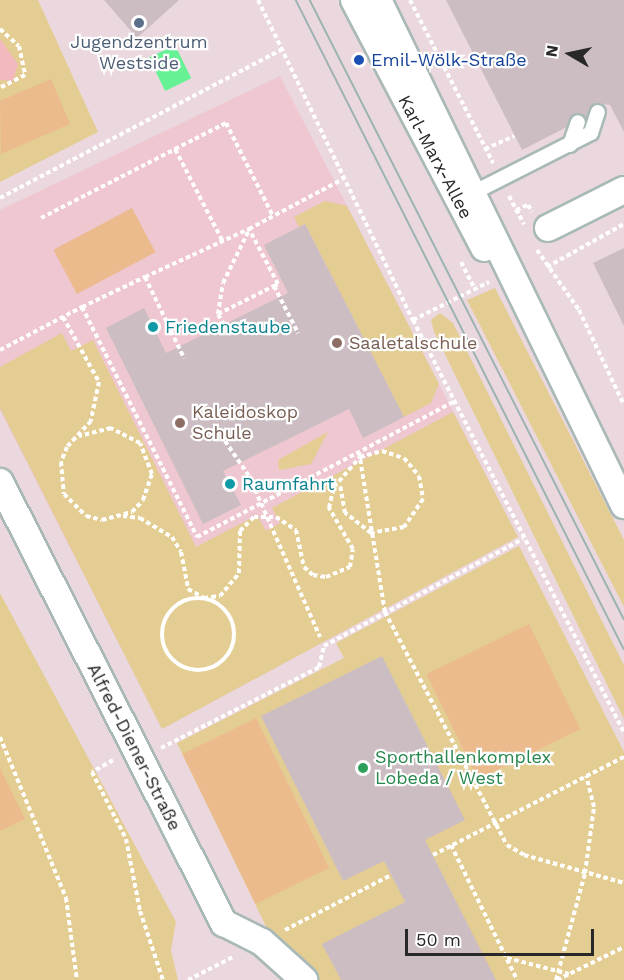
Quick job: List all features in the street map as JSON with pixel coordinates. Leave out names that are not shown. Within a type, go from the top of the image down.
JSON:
[{"type":"street","name":"Karl-Marx-Allee","points":[[354,0],[466,196],[624,505]]},
{"type":"street","name":"Karl-Marx-Allee","points":[[378,0],[500,276],[524,309]]},
{"type":"street","points":[[535,232],[624,190]]},
{"type":"street","name":"Alfred-Diener-Straße","points":[[0,482],[224,922],[262,942],[304,980]]},
{"type":"lane","points":[[466,196],[502,181],[591,133],[598,111]]},
{"type":"lane","points":[[570,146],[578,122]]},
{"type":"path","points":[[258,0],[413,320],[624,733]]},
{"type":"path","points":[[410,0],[502,181],[535,232],[547,267],[579,310],[624,405]]},
{"type":"path","points":[[0,29],[19,46],[25,75],[0,88]]},
{"type":"path","points":[[0,198],[281,50]]},
{"type":"path","points":[[41,218],[226,123],[273,216]]},
{"type":"path","points":[[485,149],[514,136]]},
{"type":"path","points":[[175,149],[222,240]]},
{"type":"path","points":[[0,350],[82,307],[249,229],[343,179]]},
{"type":"path","points":[[547,267],[624,224]]},
{"type":"path","points":[[218,314],[278,284],[249,229]]},
{"type":"path","points":[[224,325],[218,314],[223,283],[249,229]]},
{"type":"path","points":[[413,320],[500,276]]},
{"type":"path","points":[[145,277],[184,358]]},
{"type":"path","points":[[274,286],[298,333]]},
{"type":"path","points":[[82,307],[197,537],[260,508],[454,401]]},
{"type":"path","points":[[63,317],[99,382],[94,412],[61,462],[64,494],[86,516],[140,518],[171,537],[181,552],[188,589],[204,598],[226,610],[233,628],[232,646],[217,665],[192,670],[172,660],[161,628],[182,601],[204,598],[230,590],[239,573],[240,531],[254,517],[284,520],[296,530],[304,567],[313,575],[343,572],[350,567],[353,549],[329,508],[334,487],[340,485],[359,455]]},
{"type":"path","points":[[79,436],[100,428],[122,430],[147,453],[150,486],[143,500],[123,516]]},
{"type":"path","points":[[225,441],[249,476],[263,517],[320,637]]},
{"type":"path","points":[[340,485],[345,513],[371,533],[404,527],[419,510],[422,487],[413,466],[394,453],[359,455]]},
{"type":"path","points":[[359,455],[385,612],[507,845],[524,855],[624,883]]},
{"type":"path","points":[[163,980],[140,911],[126,839],[92,772],[134,748],[151,753],[319,667],[324,646],[523,539]]},
{"type":"path","points":[[0,737],[66,898],[77,980]]},
{"type":"path","points":[[433,855],[624,757]]},
{"type":"path","points":[[556,980],[585,873],[594,807],[586,776]]},
{"type":"path","points":[[451,845],[517,980]]},
{"type":"path","points":[[293,926],[391,875]]},
{"type":"path","points":[[556,980],[624,947]]},
{"type":"path","points":[[506,958],[570,974]]},
{"type":"path","points":[[188,980],[212,968]]},
{"type":"shaded area","points":[[0,0],[38,0],[98,132],[0,182]]},
{"type":"shaded area","points":[[175,45],[191,78],[165,91],[149,58]]},
{"type":"shaded area","points":[[280,76],[518,537],[162,729],[0,410],[0,210]]},
{"type":"shaded area","points":[[51,79],[70,124],[1,154],[0,101]]},
{"type":"shaded area","points":[[325,201],[347,206],[439,384],[431,403],[404,417],[305,224],[299,227],[294,217]]},
{"type":"shaded area","points":[[132,208],[155,252],[77,294],[53,250]]},
{"type":"shaded area","points":[[495,288],[624,540],[624,607],[467,300]]},
{"type":"shaded area","points":[[440,313],[453,323],[624,665],[624,719],[434,332],[431,320]]},
{"type":"shaded area","points":[[62,333],[71,351],[93,340],[196,547],[257,515],[266,531],[280,523],[272,508],[453,412],[518,537],[162,729],[0,408],[0,367]]},
{"type":"shaded area","points":[[328,432],[311,464],[279,470],[278,460]]},
{"type":"shaded area","points":[[519,546],[624,752],[624,980],[292,980],[177,743],[344,658],[336,643]]},
{"type":"shaded area","points":[[0,593],[176,922],[171,950],[178,980],[0,980]]},
{"type":"shaded area","points":[[529,624],[580,729],[478,779],[427,674]]},
{"type":"shaded area","points":[[256,718],[329,868],[256,904],[182,754]]},
{"type":"shaded area","points":[[0,768],[25,819],[0,831]]},
{"type":"sand","points":[[0,39],[18,64],[13,81],[0,80]]},
{"type":"building","name":"Jugendzentrum Westside","points":[[104,0],[179,0],[137,38]]},
{"type":"building","points":[[446,0],[624,0],[624,132],[610,105],[597,103],[587,117],[573,115],[567,127],[522,150]]},
{"type":"building","points":[[305,224],[404,417],[363,438],[349,409],[223,471],[241,505],[203,524],[106,328],[144,308],[166,353],[288,293],[264,245]]},
{"type":"building","points":[[624,248],[624,326],[593,263]]},
{"type":"building","name":"Sporthallenkomplex Lobeda / West","points":[[382,656],[465,820],[425,840],[496,980],[341,980],[322,944],[405,902],[384,861],[343,881],[261,716]]},
{"type":"tram line","points":[[296,0],[624,649]]},
{"type":"tram line","points":[[310,0],[624,619]]},
{"type":"place","name":"Jugendzentrum Westside","points":[[139,23]]},
{"type":"place","name":"Emil-Wölk-Straße","points":[[359,60]]},
{"type":"place","name":"Friedenstaube","points":[[153,327]]},
{"type":"place","name":"Saaletalschule","points":[[337,343]]},
{"type":"place","name":"Kaleidoskop Schule","points":[[180,423]]},
{"type":"place","name":"Raumfahrt","points":[[230,484]]},
{"type":"place","name":"Sporthallenkomplex Lobeda / West","points":[[363,768]]}]
